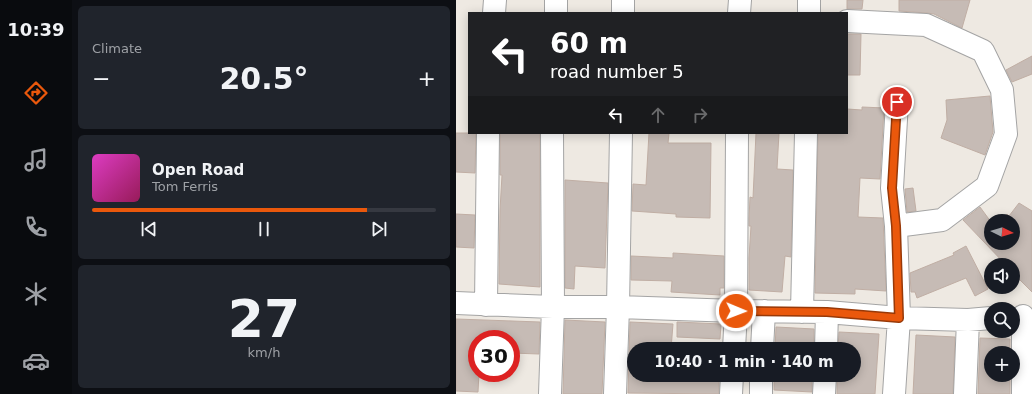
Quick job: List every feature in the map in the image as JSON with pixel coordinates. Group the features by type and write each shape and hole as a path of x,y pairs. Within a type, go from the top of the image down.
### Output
{"street":[{"path":"494,12 495,0"},
{"path":"556,0 556,12"},
{"path":"623,0 623,12"},
{"path":"739,12 740,0"},
{"path":"809,0 809,12"},
{"path":"848,21 926,25 983,51 1002,90 1006,134 987,186 942,220 896,226"},
{"path":"894,394 899,318 896,226 892,188 897,102"},
{"path":"486,305 488,134"},
{"path":"550,394 553,306 552,134"},
{"path":"615,394 621,134"},
{"path":"734,342 736,311 737,134"},
{"path":"802,312 806,134"},
{"path":"456,303 486,305 827,312 899,318 968,320 984,319"},
{"path":"762,342 764,311"},
{"path":"826,342 827,312"},
{"path":"1023,317 1023,394"},
{"path":"965,394 968,320"},
{"path":"731,394 732,382"},
{"path":"761,382 761,394"},
{"path":"824,394 825,382"}],"building":[{"path":"847,0 863,0 862,9 847,9"},
{"path":"899,0 970,0 962,28 934,14 899,11"},
{"path":"848,34 861,34 860,75 848,75"},
{"path":"1032,56 1032,74 1012,82 1006,70"},
{"path":"990,96 993,132 985,155 941,138 947,120 946,100"},
{"path":"862,107 884,108 880,179 860,178 858,217 883,218 886,291 855,289 855,294 815,293 818,134 848,134 848,109 862,110"},
{"path":"456,133 476,134 475,173 456,172"},
{"path":"500,134 540,134 540,287 499,284 502,175 500,175"},
{"path":"649,134 669,134 668,143 711,143 710,218 676,217 676,214 632,211 633,184 646,185"},
{"path":"756,134 779,134 777,169 793,170 791,257 785,256 782,292 749,290 751,226 749,226 750,197 753,198"},
{"path":"565,180 608,183 605,268 575,266 574,289 565,288"},
{"path":"913,188 916,211 907,212 905,189"},
{"path":"1019,203 1032,211 1032,292 1020,280 1020,258 999,258 992,250 1020,250 1020,214 1011,214"},
{"path":"980,207 985,214 984,242 963,220"},
{"path":"456,214 475,215 474,248 456,247"},
{"path":"966,246 984,281 984,291 975,296 966,278 917,298 915,292 911,292 910,273 954,255 953,253"},
{"path":"673,253 724,256 724,288 720,288 720,295 671,292 672,281 631,280 631,256 673,258"},
{"path":"456,319 540,322 539,354 520,353 520,330 468,330 468,382 479,382 478,392 456,391"},
{"path":"565,320 605,322 602,394 563,394"},
{"path":"630,322 673,324 672,342 629,342"},
{"path":"677,322 721,324 720,339 677,337"},
{"path":"776,327 814,329 814,342 775,342"},
{"path":"839,332 879,334 875,394 837,394 837,382 861,382 861,342 838,342"},
{"path":"916,335 955,337 953,394 913,394"},
{"path":"980,338 1010,339 1010,346 984,346 984,382 1010,382 1010,394 978,394"},
{"path":"628,382 719,382 719,394 628,393"},
{"path":"774,382 812,382 812,392 774,390"}],"route":[{"path":"736,311 827,312 899,318 896,226 892,188 897,102"}]}
